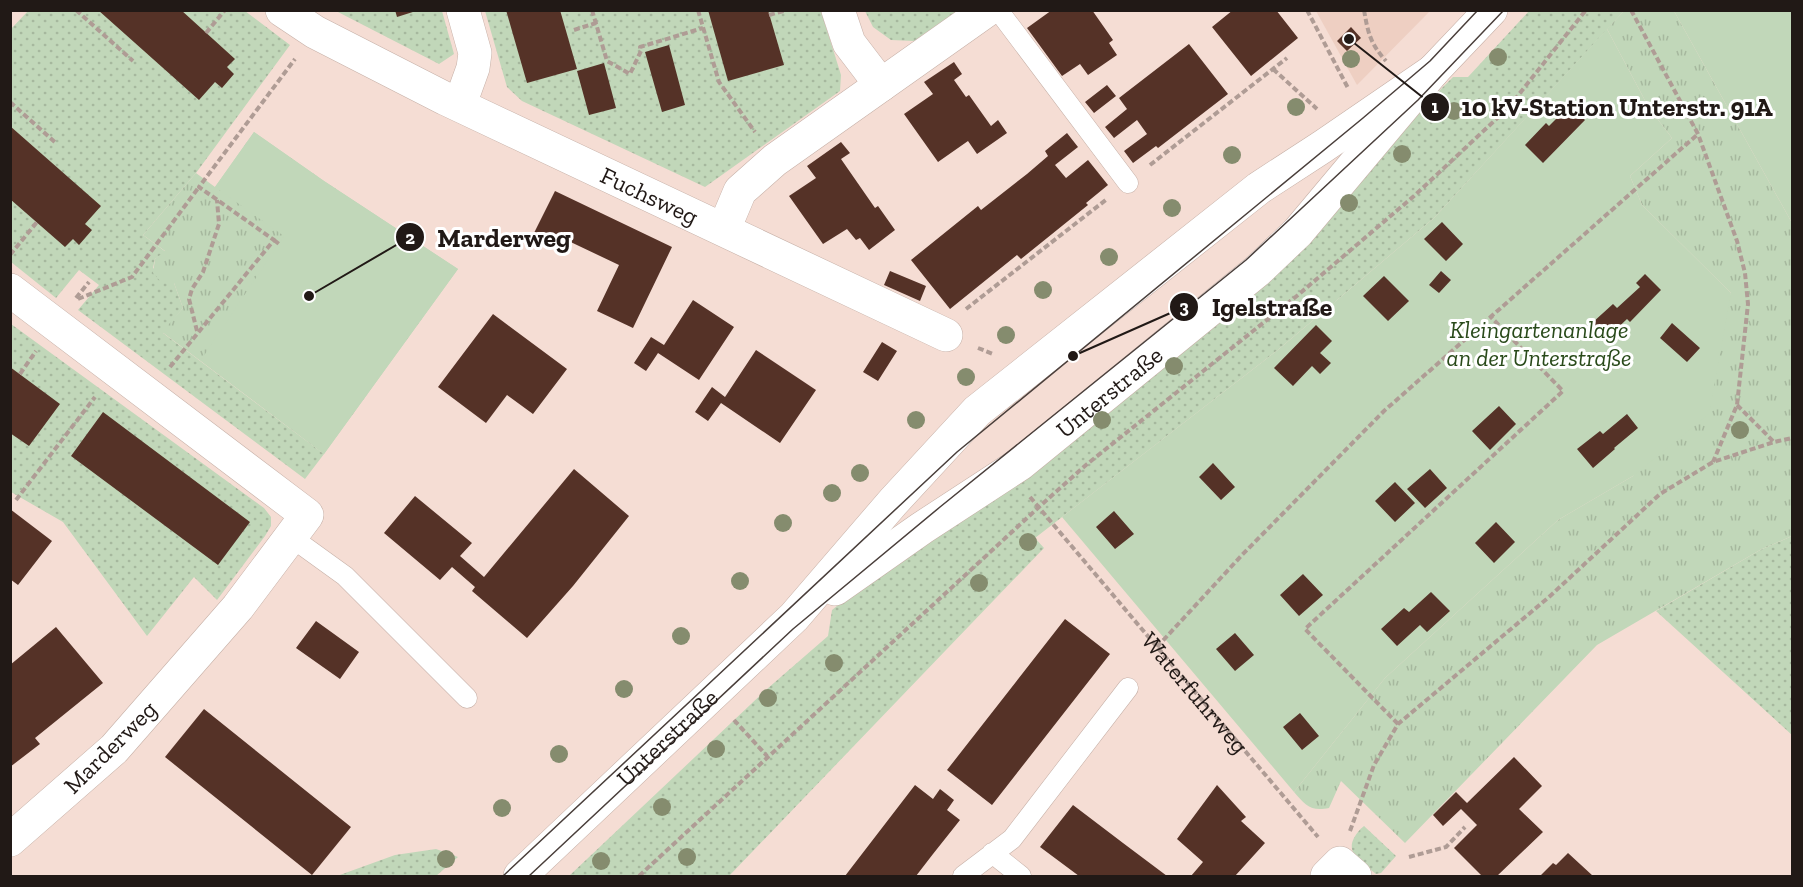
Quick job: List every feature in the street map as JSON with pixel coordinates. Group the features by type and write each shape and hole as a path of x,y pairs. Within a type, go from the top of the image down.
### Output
{"main road":[{"name":"Fuchsweg","path":"282,10 315,32 460,104 946,336"},
{"path":"460,104 473,68 475,53 463,10"},
{"path":"838,10 849,43 881,85"},
{"path":"724,229 740,191 775,160 987,10"},
{"name":"Unterstraße","path":"794,617 922,528 1020,464 1257,271 1298,232 1433,71 1491,10"},
{"name":"Unterstraße","path":"514,876 530,866 794,617 893,502 977,411 1259,188 1433,71"},
{"name":"Marderweg","path":"10,290 307,515 238,607 114,749 10,840"}],"lane":[{"path":"998,10 1128,183"},
{"path":"291,537 345,576 467,698"},
{"path":"963,876 1012,839 1128,688"},
{"path":"992,854 1021,876"}],"path":[{"path":"76,10 133,61"},
{"path":"206,33 225,10"},
{"path":"592,10 607,61 630,74 641,51 640,47 703,28"},
{"path":"698,10 718,82 775,160"},
{"path":"769,15 787,10"},
{"path":"1307,10 1353,125"},
{"path":"1364,10 1369,36 1374,47"},
{"path":"639,876 1086,465 1298,295 1414,196 1508,108 1586,10"},
{"path":"1631,10 1698,134 1737,241 1745,273 1748,304 1737,405 1713,462"},
{"path":"574,30 596,23"},
{"path":"89,282 74,301 132,277 315,32"},
{"path":"1273,69 1353,125"},
{"path":"10,102 57,144"},
{"path":"1157,647 1312,482 1384,411 1698,134"},
{"path":"199,187 279,244"},
{"path":"197,332 189,299 192,288 202,272 219,224 217,200"},
{"path":"11,255 37,222"},
{"path":"149,395 197,332 274,240"},
{"path":"1398,724 1305,629 1563,392 1490,316"},
{"path":"946,336 1006,360 1019,376"},
{"path":"20,374 42,343"},
{"path":"16,500 96,395"},
{"path":"1737,405 1774,442"},
{"path":"1341,872 1374,765 1398,724 1549,597 1660,494 1713,462 1792,438"},
{"name":"Waterfuhrweg","path":"1039,507 1341,872"},
{"path":"710,695 767,756"},
{"path":"1409,857 1446,847 1465,827"}],"shaded area":[{"path":"1316,11 1430,11 1357,85"}],"green space":[{"path":"28,11 245,11 290,45 196,173 143,235 166,252 155,259 153,268 174,283 183,308 163,333 324,454 305,479 78,310 99,285 79,270 56,298 11,262 10,30"},
{"path":"336,11 442,11 454,54 439,64"},
{"path":"485,11 821,11 841,75 840,91 705,187 522,101 507,87"},
{"path":"865,11 957,11 914,41 891,40 873,27"},
{"path":"1529,11 1624,11 1434,218 1279,349 1035,538 1044,548 729,876 569,876 767,689 828,636 832,610 895,559 1421,109 1453,77 1468,77"},
{"path":"1624,11 1674,11 1792,223 1792,536 1760,550 1597,645 1405,843 1341,781 1329,808 1313,808 1294,792 1385,678 1558,520 1633,476 1731,293 1642,205 1630,176 1672,138 1649,108 1607,29"},
{"path":"1674,11 1792,11 1792,223"},
{"name":"Kleingartenanlage an der Unterstraße","path":"1607,29 1649,108 1672,138 1630,176 1642,205 1731,293 1709,414 1633,476 1558,520 1385,678 1294,792 1062,517 1279,349 1434,218"},
{"path":"254,132 458,269 324,454 162,332 183,308 174,283 162,283 153,273 155,259 165,251 143,235 196,173 215,187"},
{"path":"254,132 458,269 324,454 201,360 284,236 215,187"},
{"path":"11,324 264,508 271,517 271,526 265,536 217,600 194,577 147,636 63,522 11,492"},
{"path":"1792,536 1792,735 1656,611 1760,550"},
{"path":"1364,826 1396,856 1381,873 1376,874 1362,863 1352,850 1354,838"},
{"path":"436,849 458,857 436,876 337,876 395,855"}],"building":[{"path":"98,10 181,10 235,59 227,67 234,74 222,88 215,82 199,100"},
{"path":"395,10 416,10 416,11 397,17"},
{"path":"506,10 560,10 577,69 527,83"},
{"path":"708,10 768,10 784,65 728,81"},
{"path":"1052,10 1092,10 1113,40 1109,43 1117,55 1088,75 1080,64 1062,76 1027,28"},
{"path":"1233,10 1276,10 1298,38 1251,76 1212,27"},
{"path":"1351,27 1361,38 1347,51 1337,41"},
{"path":"1189,44 1228,94 1158,148 1156,146 1133,163 1124,151 1147,134 1137,120 1114,138 1105,127 1127,109 1119,98"},
{"path":"669,45 685,105 662,112 645,52"},
{"path":"954,62 962,74 954,80 966,97 969,95 991,126 998,120 1007,133 977,154 968,141 938,162 904,114 933,94 924,82"},
{"path":"604,63 616,108 589,115 577,71"},
{"path":"1107,85 1116,96 1094,113 1085,102"},
{"path":"1570,105 1585,120 1543,163 1525,145 1546,123 1549,126"},
{"path":"10,126 101,206 85,224 92,230 79,245 73,239 65,247 10,199"},
{"path":"1067,133 1078,147 1055,165 1066,178 1088,160 1108,185 1086,203 1088,205 1021,259 1017,255 950,309 911,260 978,206 981,210 1027,174 1048,156 1045,151"},
{"path":"841,142 850,153 841,159 875,208 878,206 895,230 869,250 860,238 856,240 847,229 823,244 789,196 816,178 807,166"},
{"path":"555,191 672,247 633,328 597,311 619,265 558,236 551,249 531,239"},
{"path":"1442,222 1463,244 1446,261 1424,239"},
{"path":"890,271 926,286 920,301 884,285"},
{"path":"1441,271 1451,280 1439,293 1429,285"},
{"path":"1645,274 1661,290 1630,322 1627,319 1606,339 1592,323 1613,304 1617,308 1640,287 1636,283"},
{"path":"1384,276 1409,301 1388,321 1363,296"},
{"path":"693,300 734,327 699,380 658,353 646,371 634,363 651,337 664,345"},
{"path":"493,314 567,369 533,414 507,395 486,423 438,387"},
{"path":"1672,323 1700,348 1687,362 1660,338"},
{"path":"1316,325 1332,341 1320,353 1331,363 1320,374 1312,366 1293,386 1274,368"},
{"path":"882,342 897,351 878,381 863,372"},
{"path":"756,350 816,390 780,443 721,403 708,421 695,412 712,387 725,397"},
{"path":"10,367 60,404 29,446 10,433"},
{"path":"1499,406 1516,424 1490,450 1472,431"},
{"path":"103,412 250,522 218,565 71,456"},
{"path":"1627,414 1638,428 1593,468 1577,449 1600,431 1603,434"},
{"path":"1213,463 1235,487 1221,500 1199,477"},
{"path":"574,469 629,516 573,586 527,638 472,591 475,587 452,567 440,580 384,533 415,496 472,543 460,556 484,577"},
{"path":"1430,469 1447,488 1425,508 1407,489"},
{"path":"1395,482 1415,503 1395,522 1375,501"},
{"path":"10,509 52,541 18,585 10,579"},
{"path":"1114,511 1134,534 1115,549 1096,527"},
{"path":"1496,522 1515,542 1494,563 1475,543"},
{"path":"1303,574 1323,595 1299,616 1280,595"},
{"path":"1431,592 1450,611 1427,632 1420,625 1397,646 1381,629 1404,608 1409,612"},
{"path":"1065,619 1110,654 992,805 947,770"},
{"path":"316,621 359,652 340,679 296,648"},
{"path":"56,627 103,683 35,738 40,744 10,767 10,665"},
{"path":"1235,633 1254,655 1235,671 1216,649"},
{"path":"204,709 351,827 312,875 165,757"},
{"path":"1300,713 1319,736 1302,750 1283,727"},
{"path":"1514,757 1542,786 1519,809 1543,832 1497,876 1482,876 1454,848 1477,825 1461,809 1443,826 1433,815 1456,792 1467,803"},
{"path":"915,785 933,799 940,789 954,800 947,810 960,820 916,876 845,876"},
{"path":"1217,785 1246,817 1241,821 1265,843 1235,876 1191,876 1203,862 1177,839"},
{"path":"1073,805 1167,876 1079,876 1040,847"},
{"path":"1568,853 1593,876 1540,876 1553,863 1556,865"}],"tram line":[{"path":"503,876 957,452 1363,118 1430,61 1478,10"},
{"path":"529,876 793,629 1246,260 1418,100 1504,10"}],"place":[{"name":"10 kV-Station Unterstr. 91A","path":"1349,39"},
{"name":"Marderweg","path":"309,296"},
{"name":"Igelstraße","path":"1073,356"}]}
